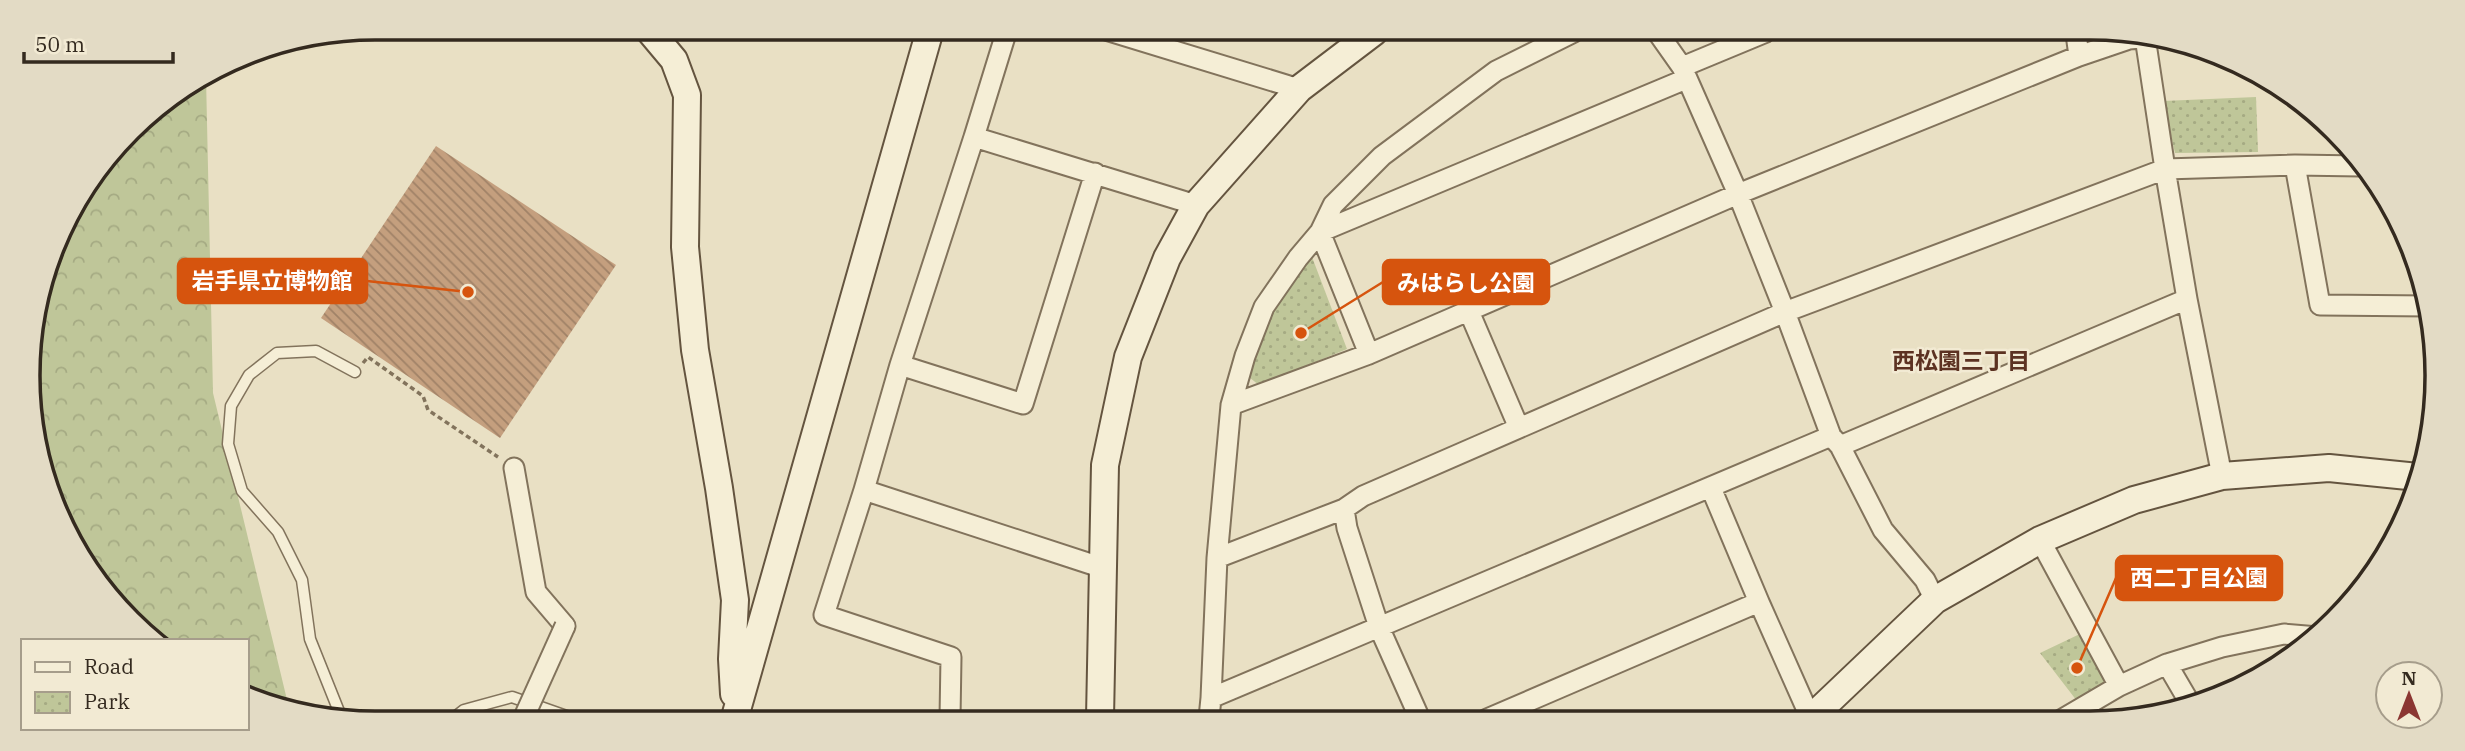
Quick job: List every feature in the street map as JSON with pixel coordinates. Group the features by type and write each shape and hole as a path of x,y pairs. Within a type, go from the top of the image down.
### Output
{"street":[{"path":"657,40 674,60 687,95 685,247 695,350 717,474 735,600 732,659 734,711"},
{"path":"736,711 927,40"},
{"path":"950,711 951,657 824,615 900,365 1004,40"},
{"path":"1138,40 1298,89"},
{"path":"1100,711 1105,465 1128,357 1167,258 1196,205 1298,89 1363,40"},
{"path":"1210,711 1217,558 1231,405 1245,356 1264,307 1320,232 1333,205 1382,156 1496,71 1558,40"},
{"path":"1663,40 1684,73 1738,194 1835,441 1883,530 1925,580 1936,600"},
{"path":"1320,232 1684,73 1750,40"},
{"path":"2077,40 2079,56"},
{"path":"1231,405 1369,354 1738,194 2079,56 2121,42"},
{"path":"2154,47 2165,169 2187,299 2222,476"},
{"path":"974,136 1196,205"},
{"path":"2294,164 2320,304 2417,306"},
{"path":"1217,558 1344,509 1363,496 1786,312 2165,169 2294,164 2351,166"},
{"path":"900,365 1023,404 1095,173"},
{"path":"1320,232 1369,354"},
{"path":"1211,698 1711,488 2187,299"},
{"path":"1468,309 1519,428"},
{"path":"514,468 536,592 565,626 527,711"},
{"path":"1818,711 1936,600 2040,540 2134,500 2222,476 2329,468 2409,476"},
{"path":"1711,488 1807,711"},
{"path":"864,489 1103,568"},
{"path":"1344,509 1347,528 1379,626 1416,711"},
{"path":"2040,540 2119,686"},
{"path":"1506,711 1759,602"},
{"path":"2076,711 2119,686 2167,664 2222,647 2284,634 2301,636"},
{"path":"2167,664 2186,696"}],"lane":[{"path":"338,709 310,639 302,580 278,532 242,491 228,444 231,406 250,375 277,353 316,351 355,372"},
{"path":"463,711 512,697 552,711"}],"path":[{"path":"355,372 368,356 423,396 428,410 514,468"}],"green space":[{"path":"206,86 213,393 287,698 248,685 248,639 168,639 123,597 85,543 66,504 52,462 43,419 40,376 43,332 58,268 75,227 97,189 123,154 154,123"},
{"path":"2256,97 2258,152 2175,153 2163,101"},
{"path":"1312,257 1347,349 1259,385 1245,374 1269,317"},
{"path":"2084,632 2111,682 2077,701 2040,653"}],"building":[{"path":"436,146 616,265 500,438 321,318"}],"place":[{"name":"岩手県立博物館","path":"468,292"},
{"name":"みはらし公園","path":"1301,333"},
{"name":"西二丁目公園","path":"2077,668"}],"district":[{"name":"西松園三丁目","path":"1961,360"}]}
